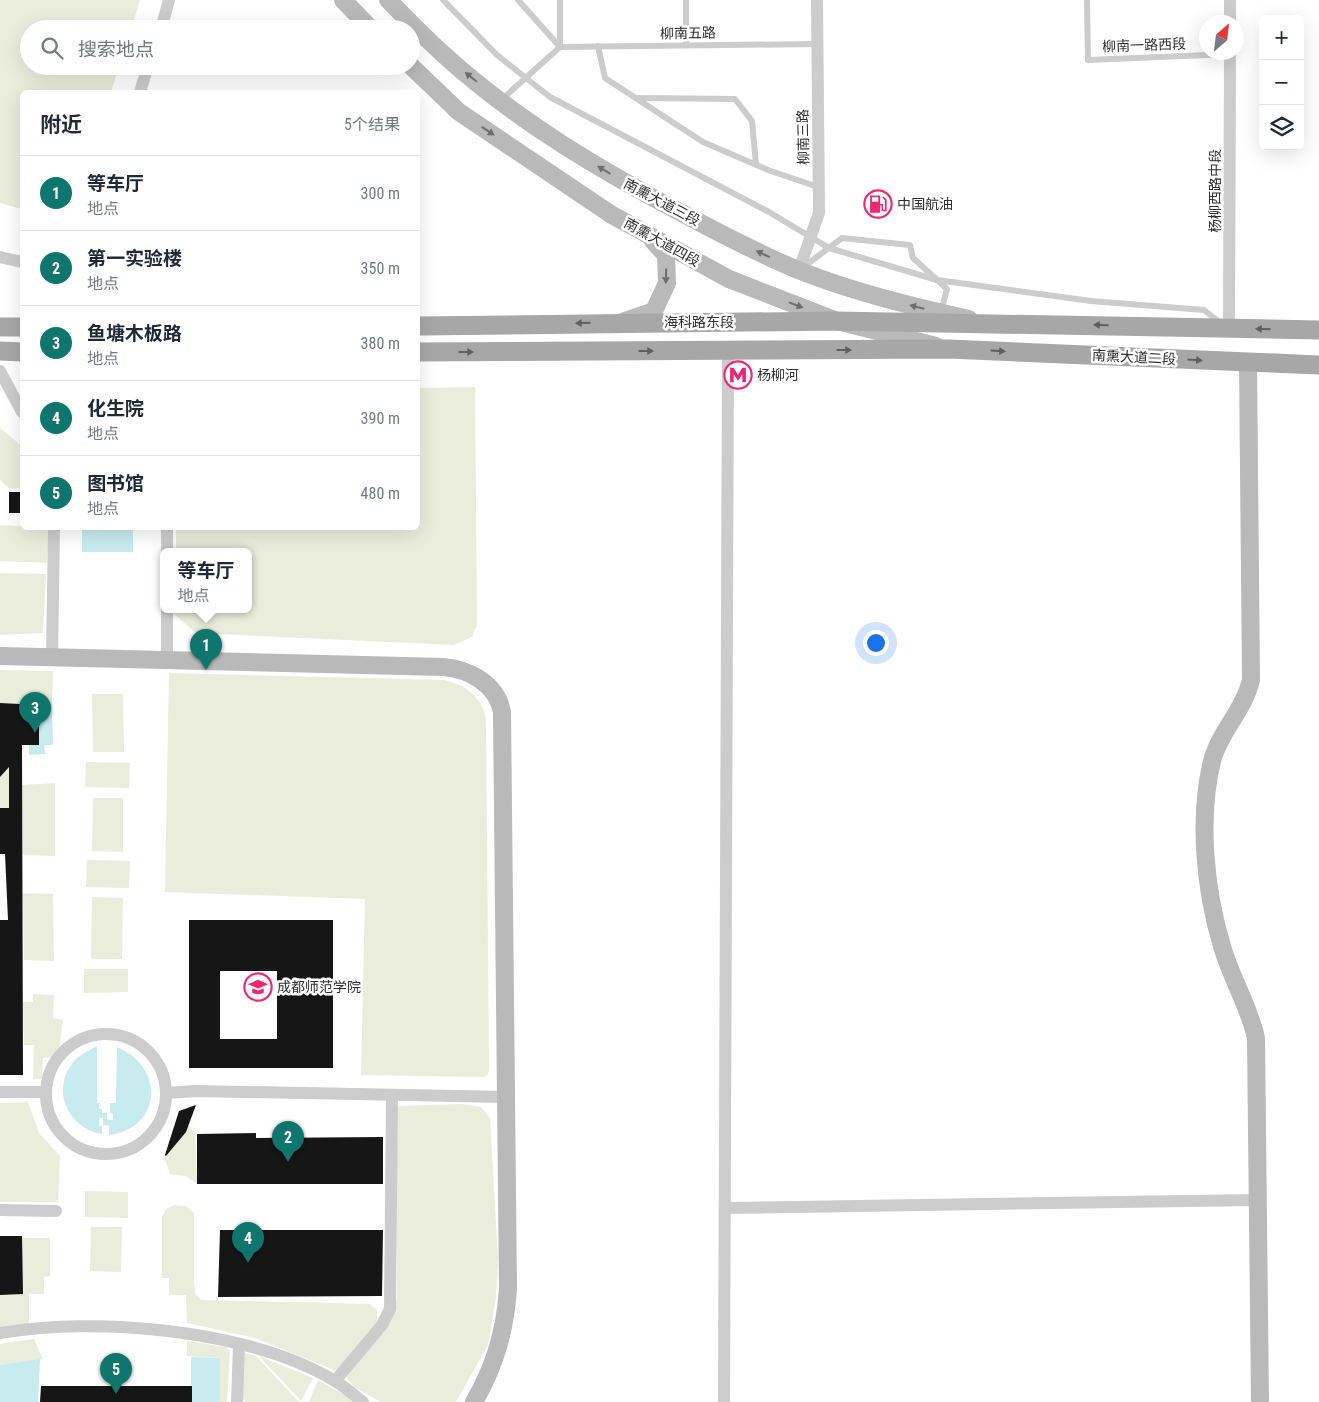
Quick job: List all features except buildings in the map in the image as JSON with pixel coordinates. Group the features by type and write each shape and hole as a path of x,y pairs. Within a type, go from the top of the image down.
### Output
{"main road":[{"name":"海科路东段","path":"420,326 622,322 981,322"},
{"path":"981,322 1315,330"},
{"path":"0,327 20,327"},
{"name":"海科路东段","path":"420,352 949,349"},
{"name":"南熏大道二段","path":"949,349 1314,365"},
{"path":"0,351 20,352"}],"street":[{"path":"163,20 169,0"},
{"path":"343,0 363,20"},
{"name":"南熏大道三段","path":"388,0 408,20"},
{"name":"柳南三路","path":"799,270 819,213 817,0"},
{"path":"1230,0 1230,15"},
{"name":"南熏大道三段","path":"420,32 442,54 500,101 585,158 644,194 731,239 799,270 871,294 981,322"},
{"name":"杨柳西路中段","path":"1229,329 1230,60"},
{"path":"141,90 145,75"},
{"name":"南熏大道四段","path":"420,75 459,112 612,215 729,279 837,321 949,349"},
{"path":"622,322 654,311 667,283 666,255 648,235"},
{"path":"0,256 20,261"},
{"path":"724,1402 728,350"},
{"path":"1248,363 1251,680 1248,696 1223,734 1212,762 1204,844 1210,896 1222,947 1251,1016 1256,1038 1260,1402"},
{"path":"0,371 20,408"},
{"path":"52,658 54,530"},
{"path":"167,530 167,548"},
{"path":"167,613 167,659"},
{"path":"0,656 453,668 470,673 492,691 501,704 508,1277 506,1314 497,1354 486,1381 474,1402"},
{"path":"97,1034 118,1034 137,1042 153,1055 163,1073 167,1093 164,1112 155,1130 141,1143 124,1151 105,1154 86,1150 69,1141 56,1126 48,1109 46,1092 50,1071 61,1053 77,1040 97,1034"},
{"path":"167,1093 196,1091 506,1097"},
{"path":"0,1092 46,1092"},
{"path":"335,1381 382,1325 390,1308 392,1095"},
{"path":"725,1208 1257,1200"},
{"path":"0,1210 56,1210"},
{"path":"0,1333 30,1329 117,1326 187,1333 238,1344 288,1359 335,1381 363,1402"},
{"path":"237,1402 238,1344"}],"lane":[{"path":"443,0 497,55 550,96 811,235 829,248 938,280 1091,301 1204,310 1229,329"},
{"path":"518,0 560,47"},
{"path":"500,101 560,47 560,0"},
{"path":"686,0 686,45"},
{"name":"柳南一路西段","path":"1088,0 1088,60 1199,55"},
{"name":"柳南五路","path":"560,47 817,44"},
{"path":"598,46 605,78 703,142 818,187"},
{"path":"636,98 735,99 752,120 756,164"},
{"path":"799,270 842,238 910,245 912,258 947,288 941,313"}],"green space":[{"path":"0,0 140,0 134,20 20,20 20,75 116,75 112,90 20,90 20,208 0,203"},
{"path":"475,387 477,624 472,637 454,645 196,633 174,614 252,613 252,548 176,548 176,530 420,530 420,388"},
{"path":"0,428 20,444 20,488 10,489 0,480"},
{"path":"0,525 20,526 20,530 49,530 47,563 0,561"},
{"path":"0,573 46,574 43,633 0,635"},
{"path":"0,670 53,671 52,704 0,703"},
{"path":"169,673 444,680 466,688 480,703 486,718 489,1070 487,1076 361,1075 365,899 165,892"},
{"path":"92,694 123,694 124,752 93,752"},
{"path":"9,757 9,808 0,808 0,777"},
{"path":"86,762 130,763 129,788 85,787"},
{"path":"55,783 55,856 23,855 22,785"},
{"path":"93,798 123,798 123,852 92,851"},
{"path":"87,860 130,861 129,888 86,887"},
{"path":"23,893 53,894 54,961 24,960"},
{"path":"92,897 123,898 122,959 91,959"},
{"path":"84,969 128,969 128,992 84,993"},
{"path":"33,994 54,995 53,1018 63,1020 58,1057 43,1058 42,1079 33,1079 34,1045 24,1045 23,1002 33,1002"},
{"path":"28,1102 39,1133 60,1156 58,1202 0,1202 0,1103"},
{"path":"463,1104 481,1107 490,1118 498,1259 496,1297 488,1345 456,1402 381,1402 354,1387 347,1378 348,1374 394,1314 397,1297 397,1106"},
{"path":"188,1125 195,1132 197,1184 186,1176 170,1174 164,1156 179,1140"},
{"path":"85,1191 128,1192 128,1218 85,1217"},
{"path":"174,1205 186,1206 194,1213 194,1284 196,1294 201,1300 370,1304 377,1310 377,1323 338,1370 334,1370 255,1338 187,1323 186,1295 169,1295 169,1278 162,1278 162,1217 166,1209"},
{"path":"91,1227 122,1227 121,1272 90,1271"},
{"path":"22,1238 50,1238 50,1276 44,1277 44,1294 29,1294 29,1328 0,1329 0,1295 22,1294"},
{"path":"34,1339 43,1359 0,1365 0,1344"},
{"path":"187,1341 226,1347 230,1351 227,1402 220,1402 220,1358 187,1356"},
{"path":"244,1353 255,1355 299,1402 245,1402 242,1397"},
{"path":"259,1356 313,1378 301,1401"},
{"path":"318,1380 357,1402 309,1402"}],"water":[{"path":"82,530 133,530 133,552 82,552"},
{"path":"29,704 52,704 53,745 44,745 45,754 29,755"},
{"path":"97,1046 97,1103 99,1103 99,1109 102,1109 102,1113 107,1113 107,1120 113,1120 113,1114 110,1113 110,1103 116,1103 117,1047 133,1056 144,1068 150,1082 151,1096 148,1109 140,1121 127,1130 109,1135 109,1126 103,1125 103,1118 99,1118 102,1134 90,1131 80,1125 72,1117 64,1097 63,1086 72,1064 80,1056"},
{"path":"191,1357 220,1358 220,1402 191,1402"},
{"path":"40,1359 38,1402 0,1402 0,1365"}],"place":[{"name":"中国航油","path":"878,204"},
{"name":"杨柳河","path":"738,375"},
{"name":"等车厅","path":"206,670"},
{"name":"鱼塘木板路","path":"35,733"},
{"name":"成都师范学院","path":"258,987"},
{"name":"第一实验楼","path":"288,1162"},
{"name":"化生院","path":"248,1263"},
{"name":"图书馆","path":"116,1394"}]}
